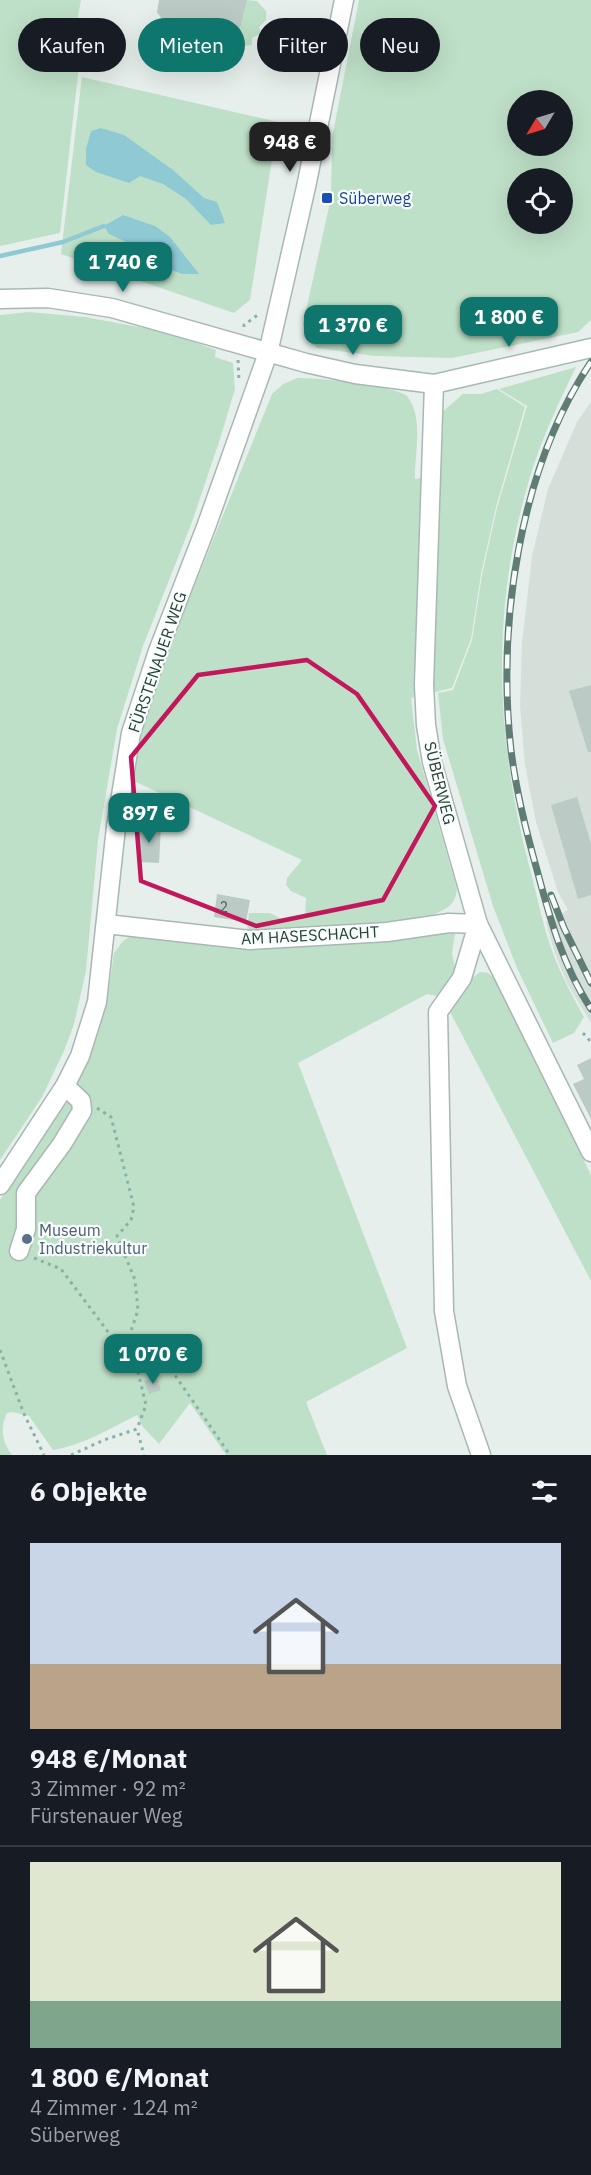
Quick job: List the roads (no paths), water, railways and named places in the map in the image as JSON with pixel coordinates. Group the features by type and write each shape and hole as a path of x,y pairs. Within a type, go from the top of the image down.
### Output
{"street":[{"name":"FÜRSTENAUER WEG","path":"0,1185 65,1086 80,1056 97,1002 116,827 131,733 158,651 206,527 268,353 306,187 344,0"},
{"path":"0,299 48,298 111,308 268,353 355,374 434,384 591,348"},
{"name":"SÜBERWEG","path":"434,384 424,685 426,725 432,762 478,924 591,1152"},
{"name":"AM HASESCHACHT","path":"105,924 250,940 387,932 449,923 478,924"},
{"path":"478,924 462,978 438,1012 444,1311 457,1386 481,1455"},
{"path":"19,1251 26,1229 26,1193 82,1112 81,1101 65,1086"}],"water":[{"path":"101,128 124,135 173,170 204,198 217,202 225,223 211,225 186,199 163,184 140,176 129,183 96,172 86,165 86,149 91,131"},
{"path":"123,215 155,226 170,237 199,274 182,274 169,269 146,251 109,234 104,226"}],"waterway":[{"path":"0,256 63,242 104,226"}],"railway":[{"path":"591,362 566,404 546,450 530,499 511,600 507,651 507,702 511,750 522,811 558,942 581,993 591,1009"},
{"path":"551,895 564,928 591,983"}],"place":[{"name":"Süberweg","path":"327,198"},
{"name":"Museum Industriekultur","path":"27,1239"}]}
